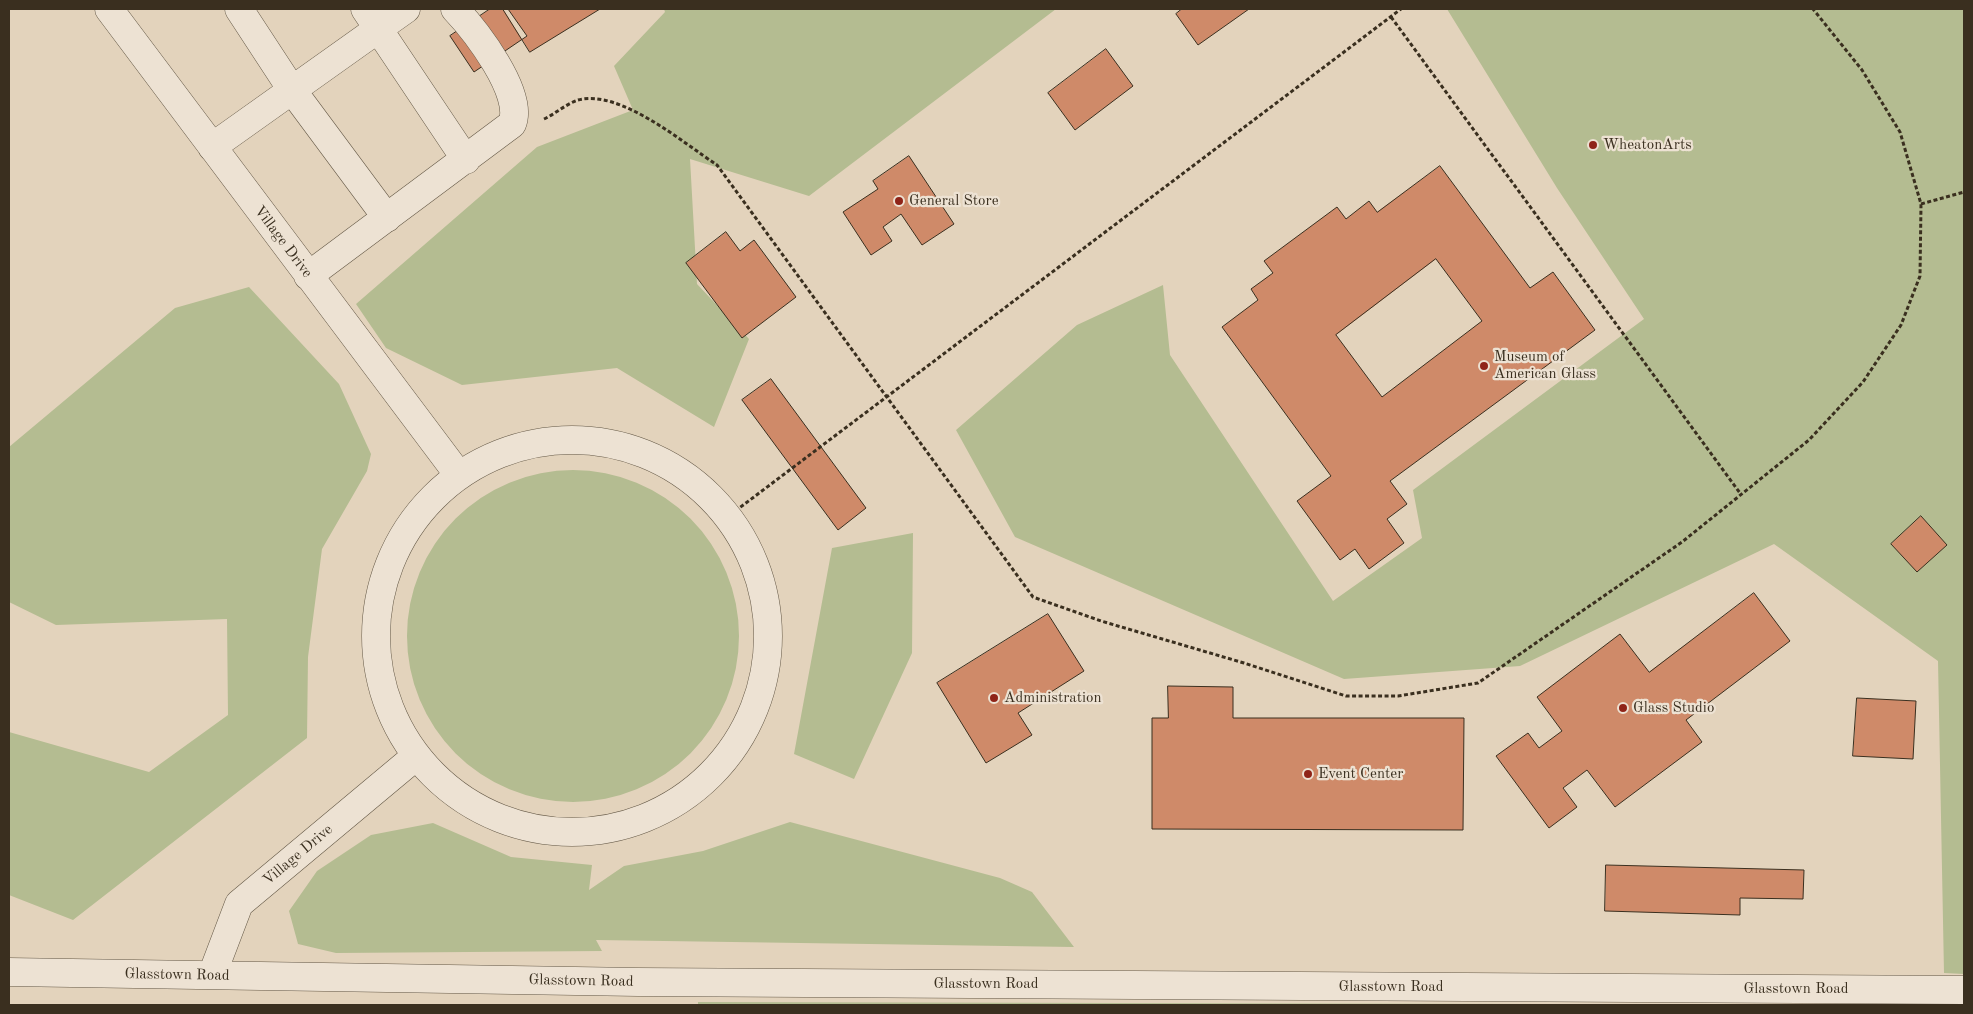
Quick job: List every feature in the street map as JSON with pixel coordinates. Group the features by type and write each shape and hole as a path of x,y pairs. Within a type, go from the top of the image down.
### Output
{"street":[{"name":"Village Drive","path":"109,9 458,474"},
{"path":"238,9 292,90 387,218"},
{"path":"212,147 292,90 371,19 406,9"},
{"path":"308,276 508,129 515,116 512,94 466,21 455,9"},
{"path":"371,19 466,160"},
{"path":"594,439 672,464 730,515 766,593 767,672 739,744 685,800 622,829 536,832 466,804 415,757 381,686 377,605 405,530 458,474 511,447 594,439"},
{"name":"Village Drive","path":"212,975 239,904 415,757"},
{"name":"Glasstown Road","path":"9,972 638,982 1964,990"}],"path":[{"path":"730,515 1401,9"},
{"path":"515,116 536,122 577,101 597,98 616,102 657,125 717,164 1034,597 1101,621 1244,662 1346,696 1398,696 1478,683 1682,542 1740,493 1810,440 1863,382 1901,325 1920,276 1921,204 1900,132 1862,70 1813,9"},
{"path":"1391,17 1740,493"},
{"path":"1921,204 1964,192"}],"green space":[{"path":"664,9 1056,9 809,196 690,159 697,284 749,339 714,427 617,368 462,385 386,348 356,304 537,147 633,110 614,66 665,12"},
{"path":"1447,9 1964,9 1964,974 1944,973 1938,661 1774,544 1520,666 1344,679 1015,537 956,430 1077,325 1163,285 1170,355 1333,601 1422,538 1413,490 1644,319 1557,188"},
{"path":"249,287 339,384 371,454 367,471 322,549 308,657 307,738 73,920 9,895 9,732 149,772 228,715 227,619 56,625 9,602 9,447 175,308"},
{"path":"557,470 589,470 621,477 651,489 679,507 702,530 727,572 739,620 736,668 727,700 702,742 679,765 651,783 621,795 589,802 557,802 525,795 495,783 467,765 444,742 426,714 414,684 407,652 407,620 414,588 426,558 444,530 467,507 495,489 525,477"},
{"path":"913,533 912,653 854,779 794,754 832,548"},
{"path":"790,822 1000,878 1032,892 1074,947 596,940 602,951 336,953 298,944 289,911 317,871 371,835 433,823 511,857 592,865 589,890 624,866 703,851"},
{"path":"698,1002 1951,1005 698,1005"}],"building":[{"path":"490,9 508,9 527,36 474,72 450,36"},
{"path":"503,9 600,9 530,52"},
{"path":"1182,9 1249,9 1198,45 1176,14"},
{"path":"1106,49 1133,86 1075,130 1048,93"},
{"name":"General Store","path":"909,156 954,224 922,245 901,214 883,227 892,241 871,255 843,212 878,189 873,181"},
{"name":"Museum of American Glass","path":"1440,166 1530,288 1553,272 1595,330 1390,481 1407,504 1387,519 1404,543 1369,569 1355,549 1340,560 1297,501 1331,476 1222,327 1258,300 1251,289 1273,273 1264,261 1337,207 1346,219 1369,201 1377,212","holes":["1436,259 1482,321 1382,397 1336,335"]},
{"path":"726,232 740,251 754,240 796,297 742,338 686,263"},
{"path":"771,379 866,508 838,530 742,400"},
{"path":"1921,516 1947,545 1917,572 1891,544"},
{"name":"Glass Studio","path":"1754,593 1790,641 1686,720 1702,742 1615,807 1587,770 1563,788 1577,807 1549,828 1496,756 1528,733 1539,748 1562,731 1537,697 1620,634 1649,672"},
{"name":"Administration","path":"1048,614 1084,671 1018,713 1032,735 986,763 937,683"},
{"name":"Event Center","path":"1168,686 1233,687 1233,718 1464,718 1463,830 1152,829 1152,718 1168,718"},
{"path":"1857,698 1916,701 1913,759 1853,756"},
{"path":"1606,865 1804,870 1803,899 1740,898 1740,915 1605,911"}],"place":[{"name":"WheatonArts","path":"1593,145"},
{"name":"General Store","path":"899,201"},
{"name":"Museum of American Glass","path":"1484,366"},
{"name":"Administration","path":"994,698"},
{"name":"Glass Studio","path":"1623,708"},
{"name":"Event Center","path":"1308,774"}]}
